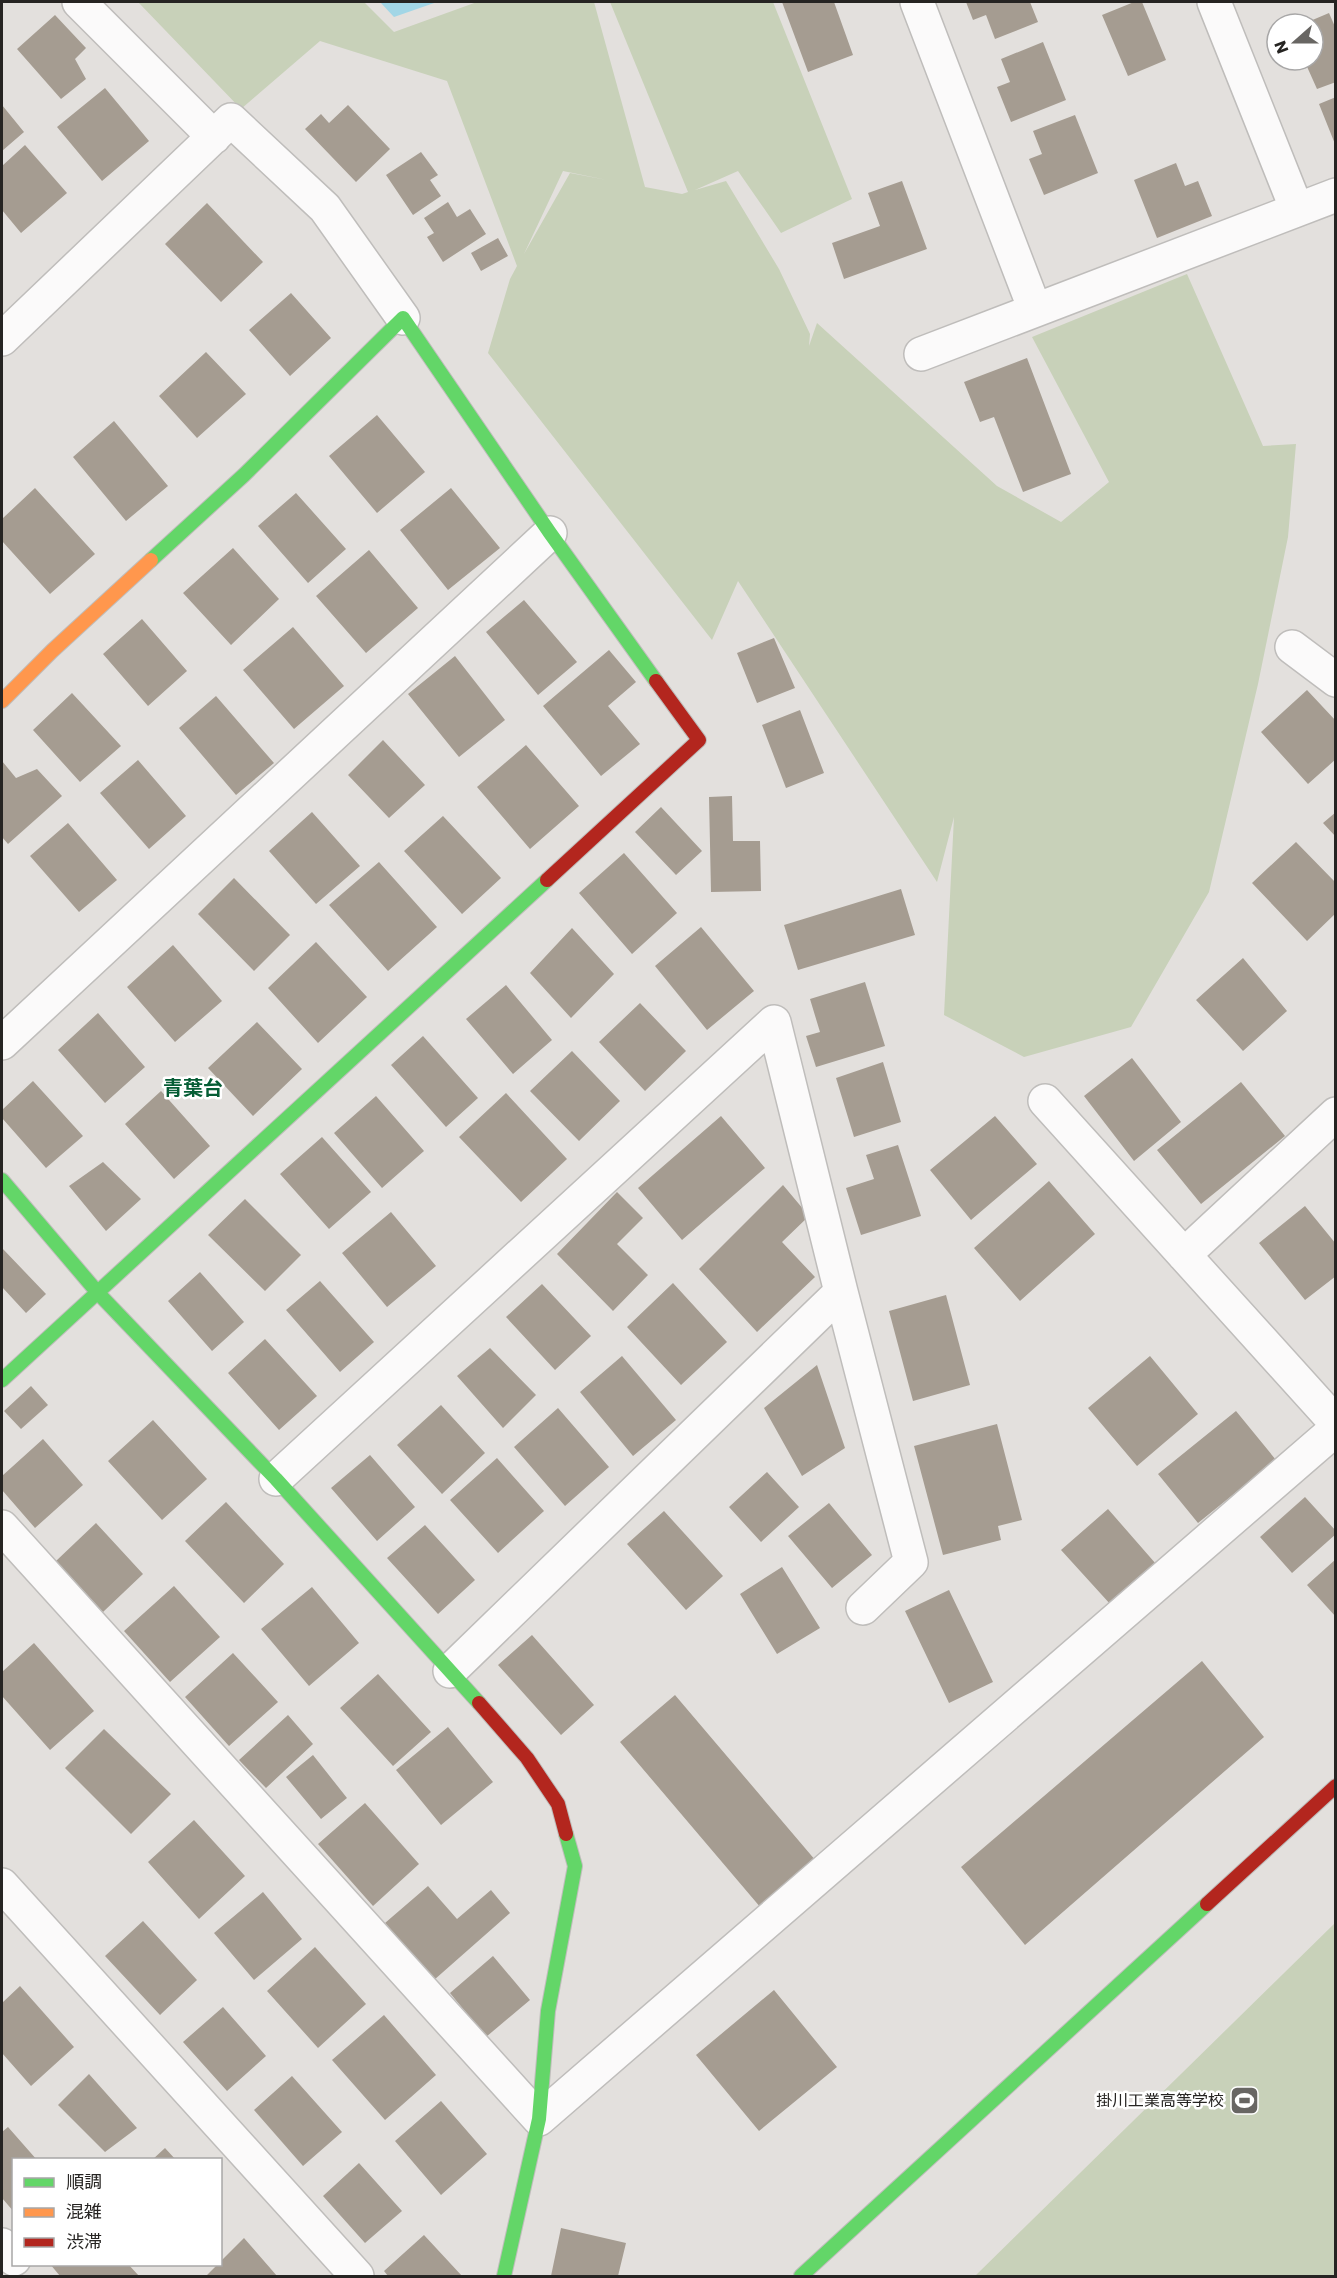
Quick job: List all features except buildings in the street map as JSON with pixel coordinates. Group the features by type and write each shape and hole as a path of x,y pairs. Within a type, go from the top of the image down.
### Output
{"street":[{"path":"79,2 214,136"},
{"path":"917,2 1035,310"},
{"path":"1214,2 1297,210"},
{"path":"2,339 231,120 325,208 550,533 699,740 2,1380"},
{"path":"921,354 1335,195"},
{"path":"2,701 61,643 244,475 403,318"},
{"path":"2,1043 550,533"},
{"path":"1292,647 1335,680"},
{"path":"276,1479 774,1022 910,1562 863,1608"},
{"path":"1045,1101 1335,1423"},
{"path":"1184,1255 1335,1114"},
{"path":"2,1180 98,1293 276,1479 450,1671 527,1758 558,1804 575,1866 548,2011 539,2119 504,2277"},
{"path":"450,1671 841,1292"},
{"path":"539,2119 1335,1430"},
{"path":"2,1527 539,2119"},
{"path":"801,2277 1335,1786"},
{"path":"2,1885 357,2277"}],"green space":[{"path":"138,2 364,2 394,32 477,2 594,2 645,187 682,194 688,192 610,2 773,2 852,199 781,233 738,171 695,190 726,181 779,269 810,334 809,346 817,323 997,486 1061,522 1109,482 1032,337 1187,274 1263,446 1296,444 1288,537 1258,684 1209,892 1131,1027 1024,1057 944,1015 954,817 937,882 738,581 712,640 488,353 510,279 517,266 447,81 320,41 241,109","holes":["563,171 607,180 570,173 524,254"]},
{"name":"掛川工業高等学校","path":"1335,1923 1335,2276 975,2276"}],"water":[{"path":"380,2 437,2 394,17"}],"traffic: fast":[{"path":"151,560 244,475 403,318 550,533 656,681"},
{"path":"2,1380 547,880"},
{"path":"2,1180 98,1293 276,1479 479,1703"},
{"path":"504,2276 539,2119 548,2011 575,1866 566,1834"},
{"path":"801,2276 1207,1904"}],"traffic: slow":[{"path":"2,701 52,651 151,560"}],"traffic: jam":[{"path":"547,880 699,740 656,681"},
{"path":"479,1703 527,1758 558,1804 566,1834"},
{"path":"1207,1904 1336,1786"}],"place":[{"name":"掛川工業高等学校","path":"1245,2100"}],"district":[{"name":"青葉台","path":"193,1088"}]}
